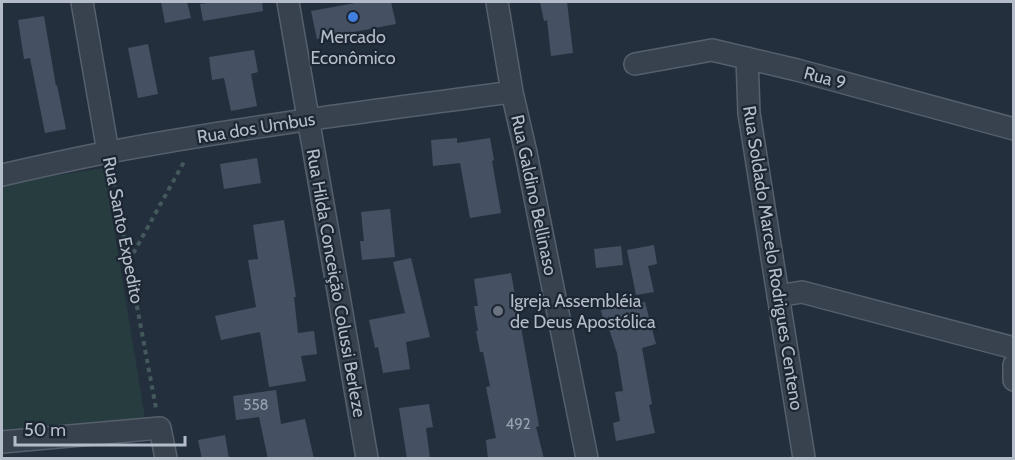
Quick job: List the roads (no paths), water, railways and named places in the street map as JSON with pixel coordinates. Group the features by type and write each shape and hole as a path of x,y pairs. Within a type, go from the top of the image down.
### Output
{"street":[{"name":"Rua Santo Expedito","path":"82,2 108,152"},
{"name":"Rua Hilda Conceição Colussi Berleze","path":"288,2 367,459"},
{"name":"Rua Galdino Bellinaso","path":"497,2 512,93 588,459"},
{"name":"Rua 9","path":"635,64 712,50 1014,129"},
{"name":"Rua Soldado Marcelo Rodrigues Centeno","path":"747,58 748,112 804,459"},
{"name":"Rua dos Umbus","path":"2,175 108,152 197,137 512,93"},
{"path":"778,296 802,292 1014,348"},
{"path":"1014,365 1014,380"},
{"path":"2,442 160,428 166,459"}],"place":[{"name":"Mercado Econômico","path":"353,17"},
{"name":"Igreja Assembléia de Deus Apostólica","path":"498,311"}]}
